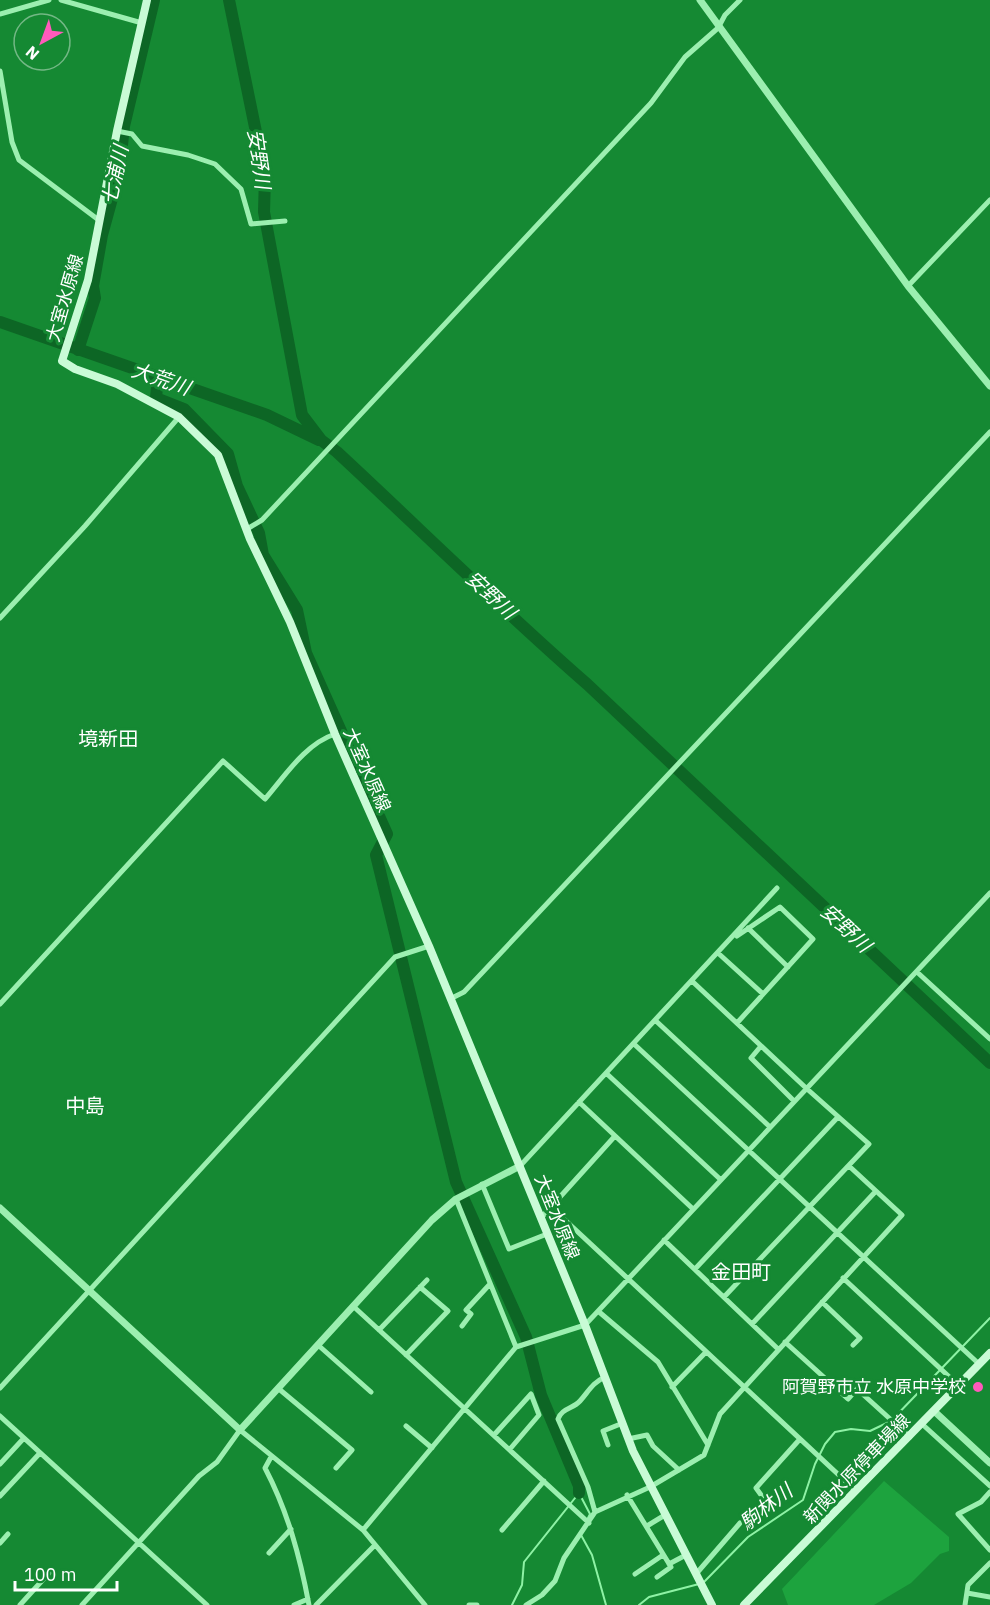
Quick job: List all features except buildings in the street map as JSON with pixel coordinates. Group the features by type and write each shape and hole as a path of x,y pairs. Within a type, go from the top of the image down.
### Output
{"main road":[{"name":"大室水原線","path":"147,0 117,131 88,279 62,361 75,369 117,384 179,417 218,455 290,622 335,734 429,946 585,1325 628,1439 650,1487 712,1605"},
{"name":"新関水原停車場線","path":"744,1605 990,1353"}],"street":[{"path":"0,14 50,0"},
{"path":"61,0 142,23"},
{"path":"700,0 718,28 908,286 990,386"},
{"path":"249,528 258,523 320,458 651,103 685,57 718,28 725,15 740,0"},
{"path":"0,71 12,142 19,160 101,221"},
{"path":"117,131 132,134 142,146 188,155 215,164 241,189 250,224 282,221"},
{"path":"908,286 990,200"},
{"path":"0,618 85,526 179,417"},
{"path":"450,999 464,992 990,432"},
{"path":"0,1004 223,761 265,799 308,749 321,739 335,734"},
{"path":"82,1605 200,1476 217,1462 240,1430 432,1220 456,1199 520,1166 693,982 777,888"},
{"path":"363,1530 516,1347 585,1325 990,893"},
{"path":"730,940 780,907 813,939 736,1023"},
{"path":"748,928 788,967"},
{"path":"0,1388 395,957 429,946"},
{"path":"718,953 763,994"},
{"path":"916,973 990,1040"},
{"path":"693,982 869,1144 724,1297"},
{"path":"656,1021 770,1127"},
{"path":"634,1044 979,1364"},
{"path":"761,1046 751,1058 794,1101"},
{"path":"606,1073 721,1180"},
{"path":"579,1102 693,1209"},
{"path":"695,1269 838,1117"},
{"path":"541,1218 615,1136"},
{"path":"525,1605 542,1595 555,1581 564,1558 595,1512 627,1495 650,1487 704,1455 720,1414 902,1215 849,1166"},
{"path":"482,1185 509,1249 547,1234"},
{"path":"752,1324 876,1191"},
{"path":"456,1199 516,1347"},
{"path":"551,1207 856,1491"},
{"path":"0,1208 91,1291 153,1352 240,1430 363,1530 425,1605"},
{"path":"664,1240 778,1349"},
{"path":"843,1278 958,1385"},
{"path":"379,1330 426,1280"},
{"path":"462,1326 471,1314 466,1310 490,1284"},
{"path":"406,1355 448,1311 420,1287"},
{"path":"822,1302 860,1338 853,1345"},
{"path":"352,1306 589,1523"},
{"path":"598,1311 658,1362 708,1445"},
{"path":"785,1342 848,1399 857,1389 910,1437"},
{"path":"318,1345 371,1392"},
{"path":"672,1388 706,1352"},
{"path":"595,1512 588,1487 558,1419 562,1411 579,1403 591,1386 605,1377"},
{"path":"279,1389 352,1450 336,1468"},
{"path":"494,1435 531,1394 539,1415 510,1449"},
{"path":"934,1411 990,1463"},
{"path":"0,1416 207,1605"},
{"path":"608,1445 603,1431 622,1423"},
{"path":"922,1424 990,1486"},
{"path":"406,1426 432,1448"},
{"path":"628,1439 647,1435 653,1446 679,1470"},
{"path":"0,1464 24,1438"},
{"path":"767,1503 756,1488 801,1439"},
{"path":"0,1497 40,1453"},
{"path":"271,1457 265,1468 282,1501 291,1529 308,1602 294,1605"},
{"path":"502,1530 544,1481"},
{"path":"990,1492 981,1502 958,1514 990,1550"},
{"path":"627,1495 671,1567 657,1577"},
{"path":"647,1526 665,1515"},
{"path":"696,1574 740,1523"},
{"path":"269,1553 291,1529"},
{"path":"0,1543 8,1534"},
{"path":"316,1605 375,1545"},
{"path":"635,1574 663,1555"},
{"path":"669,1564 686,1555"},
{"path":"966,1605 968,1585 990,1563"},
{"path":"20,1605 50,1573"},
{"path":"967,1593 990,1597"},
{"path":"470,1605 477,1605"}],"green space":[{"path":"884,1481 949,1537 949,1551 940,1554 911,1583 874,1605 788,1605 782,1589"}],"waterway":[{"name":"七浦川","path":"78,350 95,298 93,286 102,235 119,173 124,126 154,0"},
{"name":"安野川","path":"229,0 265,176 264,212 302,415 321,440 337,452 587,684 990,1063"},
{"name":"大荒川","path":"0,322 267,415 319,440"},
{"path":"158,376 156,398 184,409 228,454 237,486 259,533 263,555 297,610 306,653 387,834 376,855 456,1182 526,1337 541,1395 579,1486 579,1493"},
{"name":"駒林川","path":"704,1582 748,1537 803,1500 815,1464 825,1444 835,1432 851,1429 870,1431 891,1421 990,1318"},
{"path":"512,1605 522,1585 524,1562 579,1493 590,1514 587,1520"},
{"path":"581,1535 592,1555 606,1605"},
{"name":"駒林川","path":"639,1605 649,1597 699,1584"}],"place":[{"name":"阿賀野市立 水原中学校","path":"978,1387"}],"district":[{"name":"境新田","path":"108,739"},
{"name":"中島","path":"85,1106"},
{"name":"金田町","path":"741,1272"}]}
